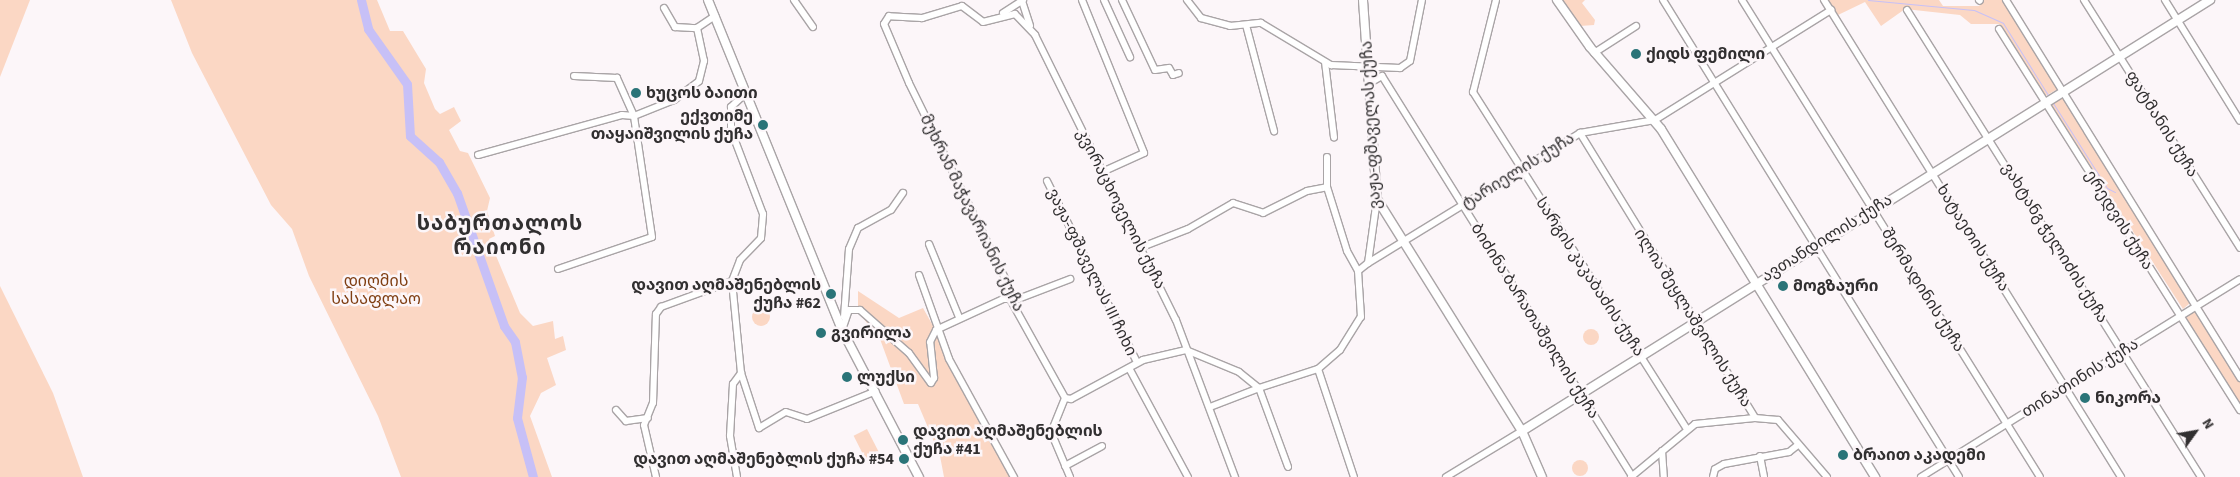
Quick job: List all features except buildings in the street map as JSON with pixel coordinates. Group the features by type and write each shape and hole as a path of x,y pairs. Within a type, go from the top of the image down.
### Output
{"street":[{"path":"708,0 842,330 876,391 919,477"},
{"path":"794,0 813,27"},
{"path":"963,3 976,20 1001,14 1023,0 1030,28"},
{"path":"1082,0 1144,153 1102,172"},
{"path":"1104,0 1130,57"},
{"path":"1122,0 1155,70 1169,68 1173,75 1179,74"},
{"path":"1187,0 1201,18 1246,25 1261,23 1325,62 1369,63 1405,67 1410,61 1422,0"},
{"name":"ვაჟა-ფშაველას ქუჩა","path":"1363,0 1369,63 1377,199 1368,263"},
{"name":"სარგის კაკაბაძის ქუჩა","path":"1496,0 1473,92 1636,356 1686,429"},
{"path":"1557,0 1594,53 1655,120 1754,283 1876,477"},
{"path":"1663,0 1813,247 1959,477"},
{"name":"შერმადინის ქუჩა","path":"1742,0 2040,477"},
{"name":"ხატაეთის ქუჩა","path":"1824,0 2122,477"},
{"name":"ერედვის ქუჩა","path":"2006,0 2240,378"},
{"name":"ფატმანის ქუჩა","path":"2084,0 2240,248"},
{"path":"2165,0 2240,121"},
{"name":"ავთანდილის ქუჩა","path":"1446,477 1582,394 1636,356 1694,319 2210,0"},
{"name":"მუხრან მაჭავარიანის ქუჩა","path":"963,3 922,18 890,16 884,24 909,83 1009,286 1010,299 1065,398"},
{"path":"664,8 675,27 697,28 715,16"},
{"name":"ტარიელის ქუჩა","path":"1368,263 1580,133 1655,120 1831,10"},
{"name":"ვახტანგ ჭელიძის ქუჩა","path":"1907,10 1989,137 2202,477"},
{"name":"კვირაცხოველის ქუჩა","path":"1001,14 1014,14 1030,28 1142,247 1189,351 1235,477"},
{"path":"1246,25 1274,132"},
{"path":"1594,53 1636,26"},
{"path":"478,155 622,115 634,116 674,100 699,81 704,61 697,28"},
{"name":"ერედვის ქუჩა","path":"1999,29 2240,410"},
{"path":"1325,62 1334,137"},
{"path":"1370,83 1382,76 1383,65"},
{"path":"558,270 652,237 634,116 617,78 574,76"},
{"name":"ბიძინა ბარათაშვილის ქუჩა","path":"1382,76 1582,394 1631,477"},
{"path":"745,94 731,107 732,130 763,214 762,230 761,238 740,260 732,281 742,373 759,428 786,412 807,419 876,391"},
{"name":"ილია შეყლაშვილის ქუჩა","path":"1580,133 1755,418 1778,420 1827,477"},
{"path":"1210,407 1259,388 1318,369 1340,350 1361,317 1358,271 1347,252 1327,187 1327,156"},
{"name":"ვაჟა-ფშაველას III ჩიხი","path":"1047,181 1137,362"},
{"path":"1142,247 1188,229 1233,203 1263,213 1307,191 1327,187"},
{"path":"842,330 849,249 858,228 891,210 903,193"},
{"path":"1377,199 1522,431 1542,477"},
{"path":"929,244 959,317"},
{"path":"1358,271 1368,263"},
{"path":"920,275 949,359 1014,477"},
{"path":"842,330 849,310 860,310 900,343 931,383 934,378 930,342 939,328 959,317 1070,279"},
{"name":"თინათინის ქუჩა","path":"1921,477 2240,279"},
{"path":"656,477 645,436 650,418 657,310 732,281"},
{"path":"1070,477 1051,432 1065,398 1129,368 1137,362 1189,351 1239,372 1259,388 1288,467"},
{"path":"1129,368 1188,477"},
{"path":"1318,369 1354,477"},
{"path":"737,477 730,436 733,384 742,373"},
{"path":"616,410 626,421 650,418"},
{"path":"1631,477 1686,429 1695,424 1755,418"},
{"path":"1713,477 1715,469 1724,464 1789,452 1798,445"},
{"path":"1065,466 1102,446"},
{"path":"1662,451 1664,477"},
{"path":"1760,456 1764,477"}],"green space":[{"path":"0,0 30,0 0,77"},
{"name":"დიღმის სასაფლაო","path":"171,0 377,0 390,31 403,31 426,69 424,83 435,109 440,114 454,107 461,121 449,130 460,151 468,153 490,198 487,211 495,236 489,239 520,313 533,326 553,321 555,339 563,336 566,350 547,358 556,385 541,393 530,416 552,477 401,477 378,416 309,276 292,229 271,205 192,53"},
{"path":"1562,0 1585,0 1582,3 1595,20 1594,25 1580,26"},
{"path":"1828,0 1939,0 1943,6 1979,6 1983,0 2003,0 2058,89 2045,96 1999,24 1971,24 1960,15 1905,9 1881,26 1865,2 1838,15"},
{"path":"2063,97 2190,303 2183,309 2050,103"},
{"path":"0,286 53,393 83,477 0,477"},
{"path":"858,291 899,318 923,308 999,443 1013,477 944,477 940,456 918,404 904,404 880,339 858,312"},
{"path":"761,308 767,311 770,317 767,323 761,326 755,323 752,317 755,311"},
{"path":"2195,310 2240,382 2240,404 2184,318"},
{"path":"1591,329 1599,337 1591,345 1583,337"},
{"path":"867,429 881,457 868,463 854,436"},
{"path":"1580,460 1586,462 1588,468 1586,474 1580,476 1574,474 1572,468 1574,462"}],"waterway":[{"path":"361,0 368,29 407,84 410,136 439,162 457,193 504,326 515,342 522,377 517,418 533,477"},
{"path":"1868,0 1974,10 2003,23 2048,95"},
{"path":"2053,103 2107,188 2115,192"}],"place":[{"name":"ქიდს ფემილი","path":"1636,54"},
{"name":"ხუცოს ბაითი","path":"636,93"},
{"name":"ექვთიმე თაყაიშვილის ქუჩა","path":"763,125"},
{"name":"მოგზაური","path":"1783,286"},
{"name":"დავით აღმაშენებლის ქუჩა #62","path":"831,294"},
{"name":"გვირილა","path":"821,333"},
{"name":"ლუქსი","path":"847,377"},
{"name":"ნიკორა","path":"2085,398"},
{"name":"დავით აღმაშენებლის ქუჩა #41","path":"903,440"},
{"name":"ბრაით აკადემი","path":"1843,455"},
{"name":"დავით აღმაშენებლის ქუჩა #54","path":"904,459"}],"district":[{"name":"საბურთალოს რაიონი","path":"500,235"}]}
